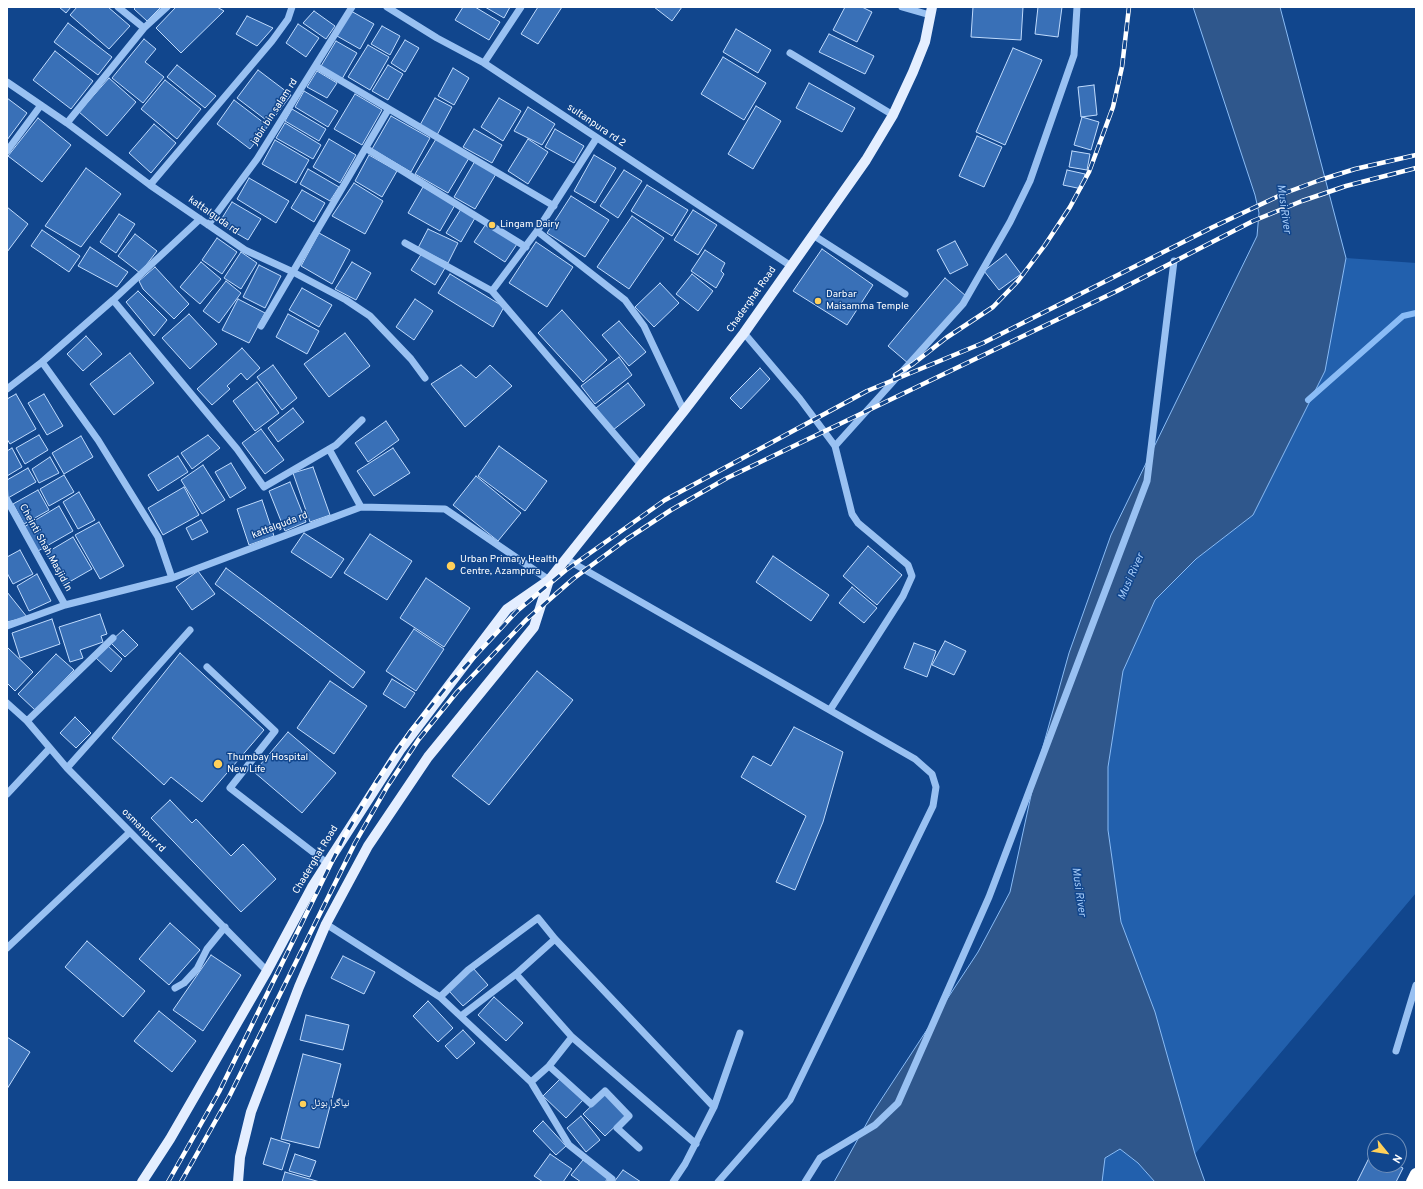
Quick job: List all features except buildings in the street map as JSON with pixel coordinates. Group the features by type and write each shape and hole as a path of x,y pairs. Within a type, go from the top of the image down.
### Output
{"highway":[{"path":"1412,1182 1416,1174"}],"main road":[{"name":"Chaderghat Road","path":"142,1182 170,1139 327,862 400,750 507,609 548,580 684,411 744,333 866,160 893,115 913,72 925,42 931,11"},
{"name":"Chaderghat Road","path":"238,1182 240,1157 250,1112 299,987 326,924 368,846 428,757 534,627 548,580"}],"street":[{"path":"118,7 144,28"},
{"path":"66,123 144,28 167,7"},
{"path":"150,185 272,41 288,19 292,7"},
{"name":"jabir bin salam rd","path":"208,225 257,159 352,7"},
{"name":"sultanpura rd 2","path":"387,7 437,38 484,63 596,139 791,266"},
{"path":"484,63 520,7"},
{"path":"902,7 931,11"},
{"path":"835,446 963,304 1010,222 1030,181 1074,55 1077,7"},
{"path":"790,53 893,115"},
{"path":"316,66 388,110 554,206"},
{"name":"kattalguda rd","path":"7,82 66,123 150,185 245,250 293,272 346,300 370,316 411,359 425,378"},
{"path":"7,151 41,105"},
{"path":"261,326 367,149 388,110"},
{"path":"492,291 554,206 596,139"},
{"path":"367,149 526,246"},
{"path":"7,389 42,362 113,300 200,219"},
{"path":"537,230 625,300 644,326 684,411"},
{"path":"813,235 905,294"},
{"path":"405,243 492,291 641,465"},
{"path":"805,1182 820,1158 875,1125 898,1103 989,896 1146,481 1174,261"},
{"path":"113,300 236,449 264,487 336,445 362,420"},
{"path":"744,333 800,399 835,446 852,514 858,523 908,565 912,576 903,596 830,710"},
{"path":"42,362 98,440 158,537 172,578"},
{"path":"329,449 360,507"},
{"name":"Cheinti Shah Masjid ln","path":"7,500 65,605"},
{"name":"kattalguda rd","path":"7,626 65,605 172,578 360,507 445,509 548,580"},
{"path":"566,559 915,759 932,774 936,787 933,806 790,1100 718,1182"},
{"path":"67,768 190,630"},
{"path":"27,721 113,638"},
{"path":"207,668 275,730 230,788 327,862"},
{"name":"osmanpur rd","path":"7,703 27,721 67,768 267,970"},
{"path":"7,794 50,748"},
{"path":"7,948 130,832"},
{"path":"440,997 468,970 538,918 714,1107"},
{"path":"326,924 440,997 461,1016 531,1082 569,1145 612,1179 610,1182"},
{"path":"175,988 184,983 197,969 207,949 225,927"},
{"path":"461,1016 516,974 555,938"},
{"path":"516,974 572,1037 696,1144"},
{"path":"1396,1051 1416,986"},
{"path":"673,1182 696,1144 714,1107 740,1033"},
{"path":"531,1082 549,1066 572,1037"},
{"path":"549,1066 591,1104 605,1091 629,1116 617,1128 639,1148"}],"shaded area":[{"path":"1346,258 1416,263 1416,893 1195,1154 1155,1012 1121,922 1108,830 1108,767 1123,671 1155,600 1196,559 1253,515 1325,371"},
{"path":"1120,1149 1138,1163 1155,1182 1102,1182 1105,1158"}],"water":[{"name":"Musi River","path":"1193,7 1280,7 1346,258 1325,371 1253,515 1196,559 1155,600 1123,671 1108,767 1108,830 1121,922 1155,1012 1195,1154 1205,1182 1155,1182 1138,1163 1120,1149 1105,1158 1102,1182 834,1182 873,1112 978,952 1010,892 1037,768 1069,653 1111,535 1257,236 1259,213 1255,195"}],"waterway":[{"path":"1308,400 1403,316 1416,313"}],"railway":[{"path":"895,375 913,364 946,338 993,307 1018,281 1045,245 1070,207 1089,172 1113,107 1122,67 1129,7"},
{"path":"168,1182 219,1092 344,837 377,781 410,732 448,685 517,611 566,570 665,500 867,391 983,343 1213,227 1285,193 1355,169 1416,155"},
{"path":"181,1182 229,1097 355,843 387,787 419,739 457,692 526,620 573,579 627,539 671,510 727,478 1117,291 1253,221 1302,201 1346,186 1416,168"}],"place":[{"name":"Lingam Dairy","path":"492,225"},
{"name":"Darbar Maisamma Temple","path":"818,301"},
{"name":"Urban Primary Health Centre, Azampura","path":"451,566"},
{"name":"Thumbay Hospital New Life","path":"218,764"},
{"name":"نیاگرا ہوٹل","path":"303,1104"}]}
